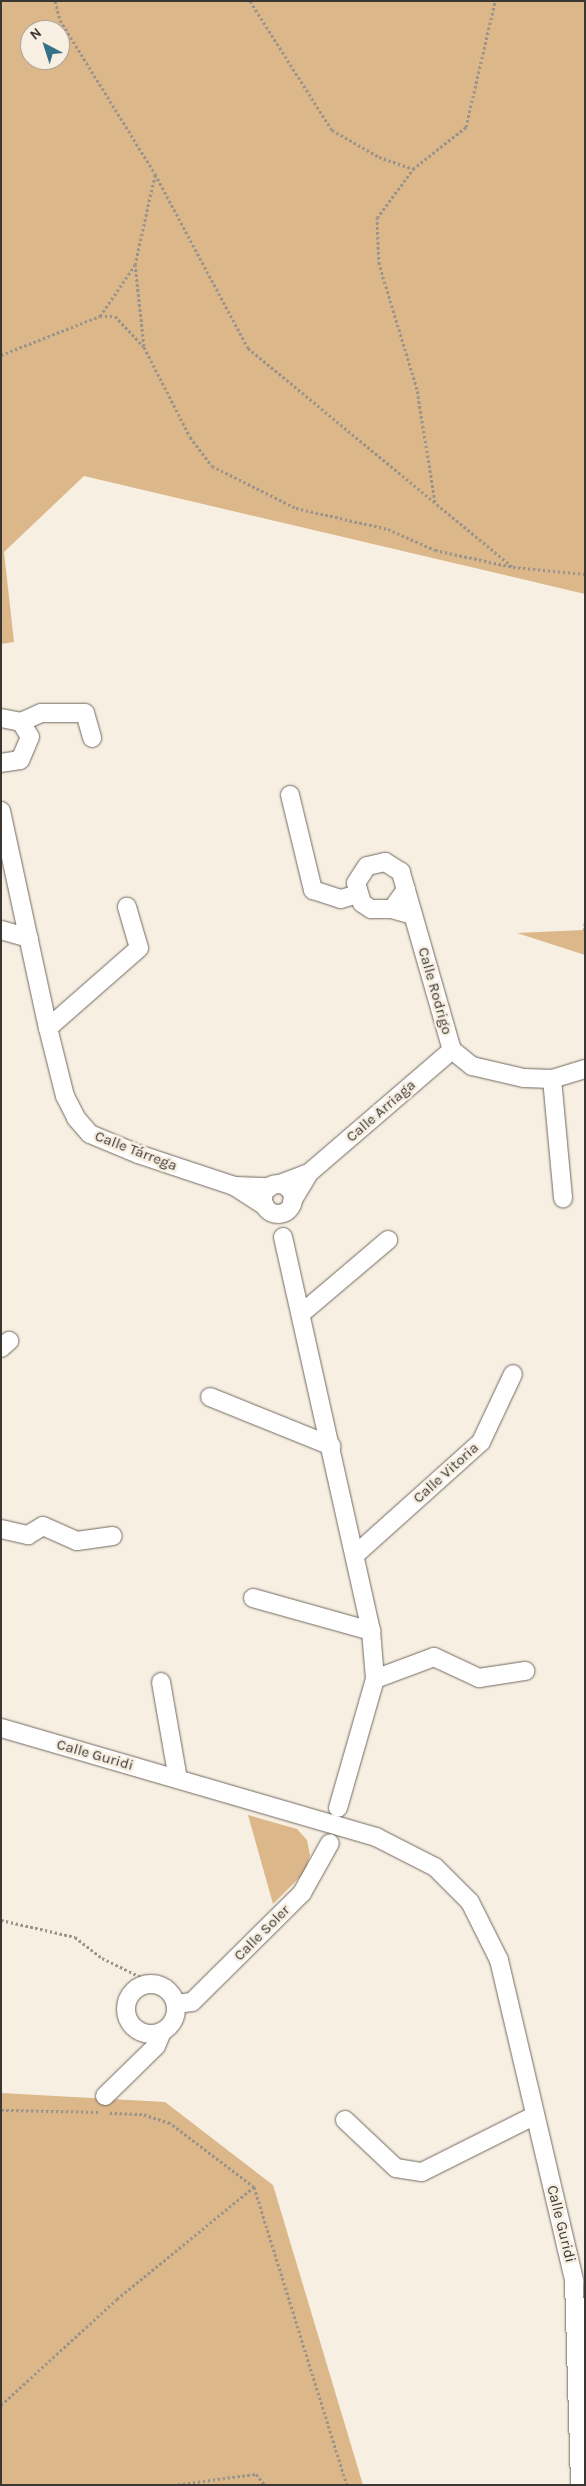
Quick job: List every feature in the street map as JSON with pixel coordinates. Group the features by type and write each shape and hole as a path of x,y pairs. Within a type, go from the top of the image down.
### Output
{"street":[{"path":"1,718 21,722 41,713 85,713 92,738"},
{"path":"1,763 12,764 26,754 30,737 21,722"},
{"path":"290,795 313,890 340,899 357,894 371,909 392,909 412,916"},
{"name":"Calle Tárrega","path":"1,811 48,1028 65,1096 90,1134 234,1186 267,1209"},
{"name":"Calle Rodrigo","path":"357,894 360,873 375,862 394,865 405,880 412,916 452,1050 472,1066 552,1079 585,1069"},
{"path":"392,909 406,890"},
{"path":"48,1028 139,948 127,908"},
{"path":"1,930 29,938"},
{"name":"Calle Arriaga","path":"291,1204 310,1173 452,1050"},
{"path":"552,1079 563,1198"},
{"name":"Calle Arriaga","path":"275,1186 310,1173"},
{"name":"Calle Tárrega","path":"234,1186 275,1186"},
{"path":"283,1237 291,1204 289,1190 275,1186 263,1195 267,1209 283,1237 302,1313 371,1632 375,1679 338,1808"},
{"path":"267,1209 280,1214 291,1204"},
{"path":"302,1313 388,1240"},
{"name":"Calle Vitoria","path":"354,1555 481,1442 513,1374"},
{"path":"210,1397 331,1446"},
{"path":"1,1529 28,1535 43,1526 77,1541 113,1536"},
{"path":"253,1598 371,1632"},
{"path":"375,1679 434,1656 479,1678 525,1671"},
{"path":"161,1682 178,1779"},
{"name":"Calle Guridi","path":"4,1726 405,1849 435,1867 470,1902 499,1960 574,2281 580,2485"},
{"path":"338,1808 347,1815 350,1831 345,1838 330,1842 318,1835 316,1821 324,1810 338,1808"},
{"name":"Calle Soler","path":"176,2004 192,2002 302,1893 330,1842"},
{"path":"105,2096 156,2046 162,2032 173,2023 176,2004 173,1995 157,1984 139,1987 127,2002 126,2012 129,2021 143,2033 162,2032"},
{"path":"345,2120 396,2168 422,2172 534,2116"}],"path":[{"path":"56,1 60,20 155,174 248,348 513,567"},
{"path":"250,1 332,130 379,157 413,169"},
{"path":"435,502 417,390 379,264 377,218 413,169 466,128 495,1"},
{"path":"144,347 135,265 155,174"},
{"path":"100,316 135,265"},
{"path":"1,355 100,316 115,316 144,347 190,437 212,466 296,508 330,519 342,516 435,550 513,567 585,574"},
{"path":"585,923 585,932"},
{"path":"1,1920 75,1936 102,1958 157,1984"},
{"path":"1,2110 142,2114 170,2123 254,2187 347,2485"},
{"path":"1,2405 117,2299 254,2187"},
{"path":"173,2485 256,2474 265,2485"}],"shaded area":[{"path":"1,1 585,1 585,594 84,476 4,552 14,642 1,644"},
{"path":"585,923 585,955 517,933 583,930"},
{"path":"248,1815 297,1829 307,1840 310,1855 305,1872 273,1904"},
{"path":"1,2093 165,2102 273,2185 363,2485 1,2485"}]}
